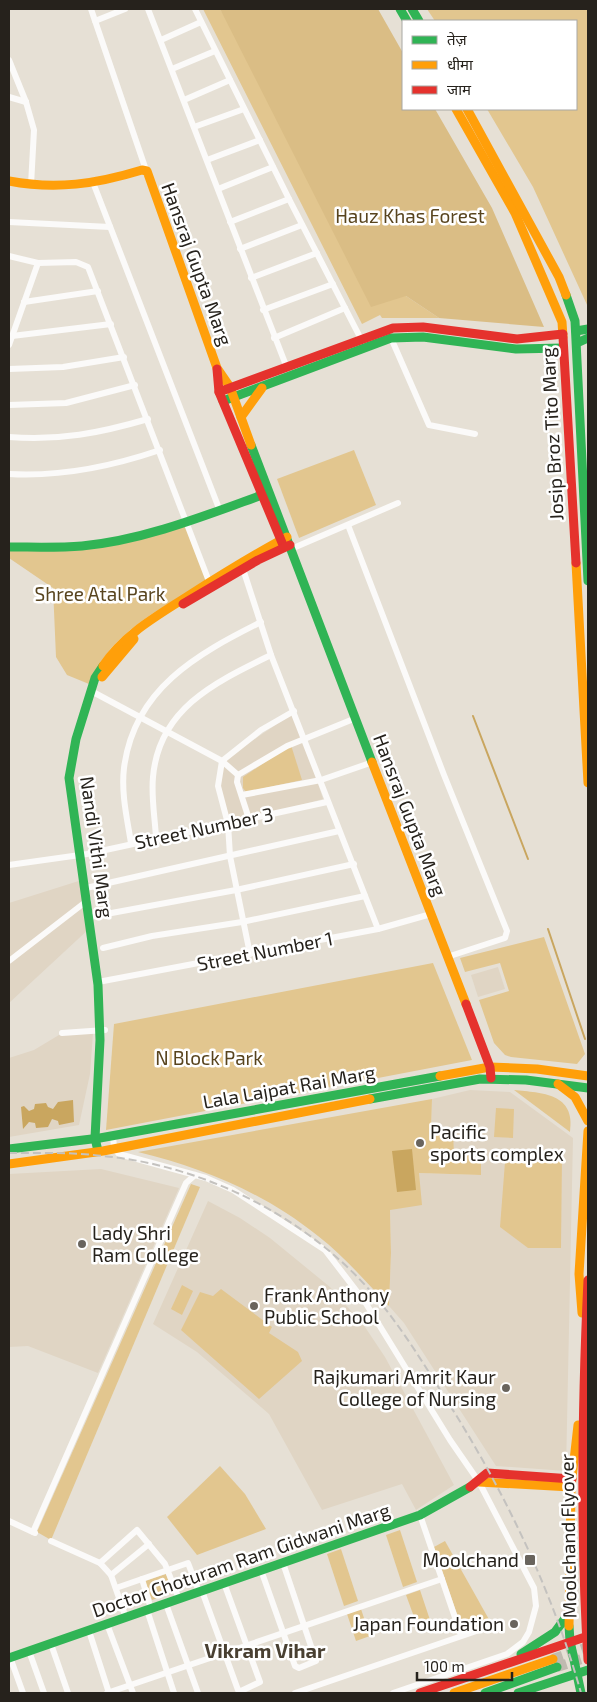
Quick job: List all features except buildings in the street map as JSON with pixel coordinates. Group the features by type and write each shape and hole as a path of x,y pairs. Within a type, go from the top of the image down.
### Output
{"main road":[{"path":"400,9 406,20"},
{"path":"412,9 418,20"},
{"name":"Josip Broz Tito Marg","path":"457,110 515,213 562,322 588,783"},
{"name":"Josip Broz Tito Marg","path":"468,110 562,284 575,321 586,483 588,581"},
{"path":"9,181 50,187 94,185 146,170"},
{"name":"Hansraj Gupta Marg","path":"146,170 217,368 230,387 287,544"},
{"path":"548,289 548,282 554,278 562,284"},
{"path":"411,327 411,337"},
{"path":"223,401 364,345 393,328 411,327 517,339 563,334"},
{"path":"576,331 588,330"},
{"path":"219,392 287,368 391,338 411,337 516,349 562,348"},
{"path":"576,343 588,338"},
{"name":"Hansraj Gupta Marg","path":"217,368 219,392 262,495 296,564 490,1067 491,1078"},
{"path":"241,416 264,386"},
{"path":"9,547 82,546 129,538 187,522 262,495"},
{"name":"Nandi Vithi Marg","path":"211,585 287,544"},
{"name":"Nandi Vithi Marg","path":"101,1151 98,1138 102,1030 98,983 88,900 69,778 76,739 93,690 95,678 104,663 127,637 153,617 287,544"},
{"name":"Lala Lajpat Rai Marg","path":"9,1149 98,1138 490,1067 576,1073 588,1076"},
{"path":"576,1073 588,1067"},
{"name":"Lala Lajpat Rai Marg","path":"9,1164 101,1151 464,1080 491,1078 554,1080 588,1088"},
{"path":"554,1080 575,1097 588,1121"},
{"path":"231,1114 233,1125"},
{"path":"212,1117 215,1129"},
{"path":"584,1345 579,1274 588,1131"},
{"path":"581,1693 570,1641 569,1613 572,1483 576,1429 582,1410 588,1280"},
{"name":"Moolchand Flyover","path":"582,1410 584,1598 588,1660"},
{"name":"Doctor Choturam Ram Gidwani Marg","path":"9,1658 420,1516 456,1497 479,1482 487,1473 572,1483"},
{"path":"570,1564 574,1577 588,1584"},
{"path":"510,1662 559,1631 566,1623 569,1613"},
{"path":"420,1693 588,1636"},
{"path":"454,1693 555,1663 485,1693"},
{"path":"522,1693 588,1670"}],"street":[{"path":"91,9 146,170"},
{"path":"95,21 125,9"},
{"path":"148,9 287,368"},
{"path":"195,9 288,198 364,345"},
{"path":"161,40 201,22"},
{"path":"172,69 215,51"},
{"path":"9,60 26,102 34,130 31,185"},
{"path":"184,100 230,80"},
{"path":"9,97 26,102"},
{"path":"194,127 244,109"},
{"path":"207,160 260,140"},
{"path":"218,189 273,167"},
{"path":"94,185 220,510"},
{"path":"230,222 288,198"},
{"path":"9,222 110,227"},
{"path":"240,249 302,225"},
{"path":"251,278 317,253"},
{"path":"9,256 38,263 85,264 111,324 211,585"},
{"path":"9,345 38,263"},
{"path":"263,310 333,284"},
{"path":"24,302 98,291"},
{"path":"274,338 345,308"},
{"path":"12,336 111,324"},
{"path":"391,338 429,425 475,434"},
{"path":"9,369 63,367 124,358"},
{"path":"9,405 66,404 134,386"},
{"path":"9,437 78,436 103,432 148,419"},
{"path":"9,474 75,473 124,462 160,450"},
{"path":"287,544 348,524 398,503"},
{"path":"348,524 444,775 507,931 505,938 447,957"},
{"path":"243,568 271,654 321,780 326,802 354,864 378,929"},
{"path":"131,843 124,802 124,768 130,744 149,701 172,677 219,643 261,622"},
{"path":"156,838 152,779 158,749 166,731 191,701 223,678 271,654"},
{"path":"93,690 222,761 238,775"},
{"path":"250,954 230,856 228,824 218,786 222,761 261,730 294,711"},
{"path":"238,775 287,746 356,718"},
{"path":"242,795 321,780 373,762"},
{"path":"238,775 237,782 249,819"},
{"name":"Street Number 3","path":"9,865 80,855 326,802"},
{"path":"86,888 339,832"},
{"path":"90,917 236,890 354,864"},
{"path":"103,948 152,936 242,922 365,896"},
{"path":"9,961 88,900"},
{"name":"Street Number 1","path":"98,983 378,929 431,914"},
{"path":"62,1033 102,1030"},
{"path":"113,1135 114,1148 119,1154 195,1174 233,1190 325,1250 366,1302 450,1440 479,1482 534,1588 536,1606 533,1622 522,1642 507,1654 394,1693"},
{"path":"9,1522 35,1533 186,1183 195,1174"},
{"path":"420,1516 461,1635"},
{"path":"100,1563 137,1530 168,1570 179,1599"},
{"path":"51,1541 100,1563 111,1575 126,1618"},
{"path":"111,1575 149,1544"},
{"path":"116,1588 188,1563 238,1690 241,1691 260,1683 224,1583"},
{"path":"261,1570 295,1666 299,1668 316,1660 283,1563"},
{"path":"142,1579 149,1610 174,1693"},
{"path":"89,1631 108,1693 442,1579"},
{"path":"166,1604 198,1693"},
{"path":"107,1624 133,1693"},
{"path":"295,1693 494,1625"},
{"path":"51,1644 68,1693"},
{"path":"29,1651 44,1693"},
{"path":"9,1658 23,1693"}],"shaded area":[{"path":"295,712 323,799 228,824 218,786 222,761"},
{"path":"85,879 91,927 9,1003 9,903"},
{"path":"498,967 505,989 478,997 471,975"},
{"path":"93,1033 90,1074 79,1125 9,1137 9,1058 34,1050 59,1035"},
{"path":"470,1090 510,1092 573,1138 566,1471 496,1466 404,1323 389,1306 390,1210 419,1173 481,1175 454,1155 431,1131 432,1099"},
{"path":"73,1100 74,1122 59,1125 58,1121 52,1119 48,1127 36,1128 35,1123 29,1122 23,1129 21,1107 24,1106 29,1111 34,1109 35,1104 46,1103 48,1107 53,1109 58,1102"},
{"path":"412,1149 416,1190 397,1192 392,1151"},
{"name":"Lady Shri Ram College","path":"101,1169 179,1188 98,1373 28,1346 9,1347 9,1174"},
{"path":"208,1201 240,1218 270,1238 330,1287 365,1327 385,1357 454,1485 416,1510 402,1484 322,1510 269,1414 197,1352 153,1324"}],"green space":[{"path":"203,9 220,9 406,296 439,318 382,318 380,315 362,324"},
{"name":"Hauz Khas Forest","path":"220,9 378,9 402,51 402,110 436,110 492,208 544,327 439,318 406,296 371,307"},
{"path":"427,9 588,9 588,307 533,187 488,110 577,110 577,20 434,20"},
{"path":"354,450 376,505 299,538 277,479"},
{"name":"Shree Atal Park","path":"185,525 208,581 162,607 130,630 111,649 89,684 67,675 56,657 53,588 9,558 9,549 84,549"},
{"path":"291,745 302,780 246,792 243,788 243,777"},
{"path":"544,937 585,1054 577,1064 505,1055 494,1043 479,1000 509,991 500,963 465,972 460,958"},
{"name":"N Block Park","path":"433,963 472,1060 106,1130 114,1024"},
{"path":"514,1090 546,1094 562,1102 568,1109 570,1132"},
{"path":"432,1099 431,1131 453,1132 454,1155 481,1156 481,1175 419,1173 422,1205 390,1210 389,1306 328,1244 276,1207 210,1174 138,1152"},
{"path":"496,1108 514,1109 513,1138 494,1137"},
{"path":"506,1149 562,1156 561,1248 528,1248 500,1227"},
{"path":"191,1184 200,1187 51,1540 37,1532"},
{"path":"182,1285 193,1291 182,1315 171,1309"},
{"path":"221,1289 272,1327 269,1333 298,1352 302,1361 259,1399 181,1330 200,1292 213,1296"},
{"path":"220,1466 245,1494 266,1529 197,1555 167,1517"},
{"path":"400,1530 417,1582 403,1587 386,1535"},
{"path":"445,1541 491,1623 463,1632 434,1547"},
{"path":"341,1549 358,1601 344,1606 327,1554"},
{"path":"166,1574 173,1593 152,1600 145,1581"},
{"path":"420,1590 430,1620 417,1625 406,1595"},
{"path":"361,1609 370,1636 356,1641 347,1614"}],"waterway":[{"path":"473,716 528,859"},
{"path":"548,929 585,1039"}],"tunnel":[{"path":"553,1659 588,1647"},
{"path":"557,1667 588,1657"}],"railway":[{"path":"9,1153 91,1155 139,1161 176,1170 246,1197 279,1215 339,1259 365,1285 402,1331 456,1415 494,1481 544,1585 558,1621 581,1693"}],"traffic: fast":[{"path":"400,9 406,20"},
{"path":"412,9 418,20"},
{"path":"566,295 575,321 588,581"},
{"path":"576,331 588,329"},
{"path":"223,401 391,338 423,337 516,349 563,348"},
{"path":"577,343 588,338"},
{"path":"251,445 372,762"},
{"path":"9,547 82,546 105,543 151,533 262,495"},
{"path":"98,1151 95,1138 100,1040 98,985 69,778 76,739 95,678 103,666"},
{"path":"9,1149 100,1138 440,1076"},
{"path":"370,1099 480,1079 526,1080 588,1088"},
{"path":"9,1658 420,1515 470,1487"},
{"path":"521,1654 555,1632 569,1613"},
{"path":"569,1626 570,1641 581,1693"},
{"path":"485,1693 557,1667"},
{"path":"518,1693 588,1670"}],"traffic: slow":[{"path":"457,110 515,213 562,322 563,337"},
{"path":"468,110 559,277 566,295"},
{"path":"9,181 43,185 76,184 108,179 142,170 147,171 217,368 230,387 251,445"},
{"path":"241,417 262,388"},
{"path":"103,666 121,644 153,618 237,565 287,537"},
{"path":"576,563 588,783"},
{"path":"102,677 134,639"},
{"path":"372,762 466,1004"},
{"path":"440,1076 490,1067 537,1069 588,1076"},
{"path":"558,1084 575,1097 588,1121"},
{"path":"9,1164 103,1151 370,1099"},
{"path":"582,1313 579,1274 588,1131"},
{"path":"569,1626 571,1487 578,1425"},
{"path":"479,1482 571,1487"},
{"path":"454,1693 553,1659"}],"traffic: jam":[{"path":"219,392 393,328 423,327 517,339 563,334"},
{"path":"563,337 576,563"},
{"path":"217,369 219,392 283,545"},
{"path":"183,604 258,560 290,545"},
{"path":"466,1004 490,1067 491,1078"},
{"path":"588,1280 583,1470 585,1612 588,1660"},
{"path":"470,1487 487,1473 572,1479"},
{"path":"420,1693 588,1636"}],"place":[{"name":"Pacific sports complex","path":"420,1143"},
{"name":"Lady Shri Ram College","path":"82,1244"},
{"name":"Frank Anthony Public School","path":"254,1306"},
{"name":"Rajkumari Amrit Kaur College of Nursing","path":"506,1388"},
{"name":"Moolchand","path":"530,1560"},
{"name":"Japan Foundation","path":"514,1624"}],"district":[{"name":"Vikram Vihar","path":"265,1651"}]}
